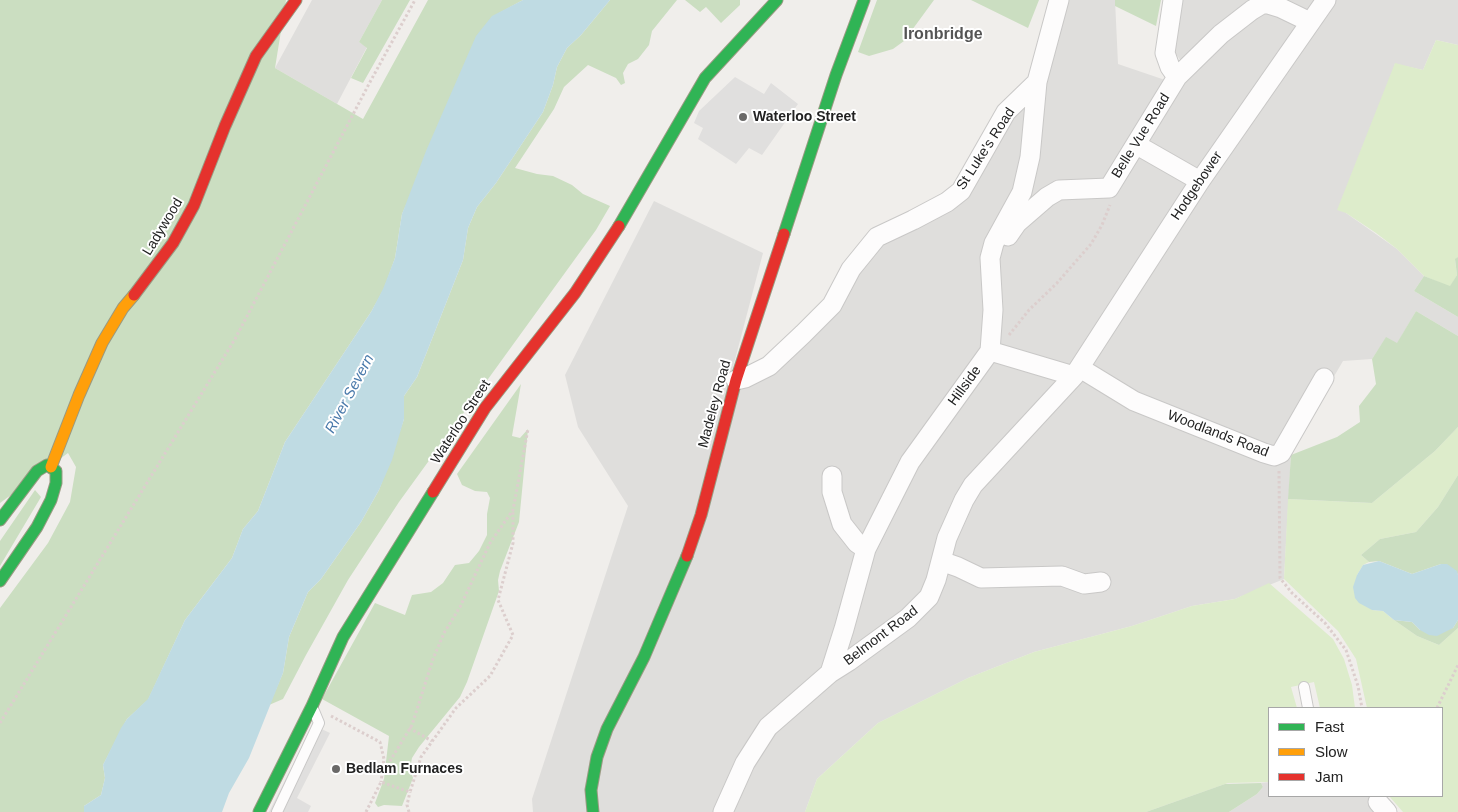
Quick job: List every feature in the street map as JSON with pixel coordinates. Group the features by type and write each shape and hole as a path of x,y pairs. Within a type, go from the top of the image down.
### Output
{"main road":[{"name":"Ladywood","path":"52,467 79,395 102,343 123,308 152,274 173,243 194,205 225,126 256,56 296,0"},
{"name":"Waterloo Street","path":"259,812 344,637 485,408 574,293 620,224 705,78 777,0"},
{"name":"Madeley Road","path":"593,812 591,790 597,756 607,729 644,657 685,563 701,515 736,380 833,84 864,0"},
{"path":"0,520 37,471 47,465 56,471 57,476 51,500 37,527 0,581"}],"street":[{"path":"995,352 990,258 994,243 1022,192 1030,157 1037,82 1059,0"},
{"path":"1173,0 1165,53 1170,68 1177,77"},
{"name":"Hodgebower","path":"1077,372 1200,180 1326,0"},
{"name":"Belle Vue Road","path":"990,258 996,254 1016,223 1047,197 1059,190 1109,188 1177,77 1221,34 1262,4 1275,6 1310,22"},
{"name":"St Luke's Road","path":"736,380 769,366 832,305 850,269 878,237 947,202 961,191 1006,112 1037,82"},
{"path":"1137,145 1200,180"},
{"name":"Woodlands Road","path":"995,352 1077,372 1134,402 1274,456 1281,453 1324,378"},
{"name":"Hillside","path":"830,673 866,549 910,462 995,352"},
{"name":"Belmont Road","path":"723,812 745,763 768,727 830,673 900,623 932,593 947,538 964,500 973,486 1077,372"},
{"path":"832,476 832,492 842,524 856,543 866,549"},
{"path":"941,561 981,578 1062,576 1084,584 1100,582"}],"lane":[{"path":"1304,687 1308,707"},
{"path":"277,812 319,723 312,706"}],"path":[{"path":"0,723 235,338 370,82 416,0"},
{"path":"995,352 1012,330 1091,244 1102,225 1110,204 1109,188"},
{"path":"409,812 407,804 421,757 456,708 490,676 513,635 498,600 513,543 513,510 528,429"},
{"path":"1281,453 1278,480 1280,578 1292,593 1325,623 1346,650 1358,686 1362,707"},
{"path":"382,774 409,728 444,633 460,607 490,543 513,510"},
{"path":"1437,707 1458,664"},
{"path":"312,706 380,742 384,759 381,782 366,812"},
{"path":"409,728 432,741"},
{"path":"381,782 410,792"}],"shaded area":[{"path":"312,0 382,0 359,42 367,47 337,104 275,68"},
{"path":"1061,0 1115,0 1118,64 1168,81 1184,65 1169,45 1177,0 1458,0 1458,45 1436,40 1423,70 1395,64 1346,213 1397,249 1424,276 1414,291 1458,317 1458,336 1416,311 1397,344 1386,338 1372,359 1343,361 1298,438 1291,455 1284,579 1235,599 1192,606 1132,626 1034,652 968,678 878,723 817,779 805,812 533,812 532,799 628,506 578,427 565,375 654,201 763,253 696,508 739,387 814,320 871,249 956,191 1034,78"},
{"name":"Waterloo Street","path":"735,77 764,94 771,83 798,104 762,155 749,148 736,164 698,139 703,128 694,123 699,111"},
{"path":"313,725 330,733 297,798 311,806 308,812 269,812"},
{"path":"1268,782 1268,797 1371,797 1382,812 1229,812 1257,794 1263,787 1261,783"}],"green space":[{"path":"0,0 286,0 275,68 363,119 428,0 523,0 492,17 402,214 395,258 384,289 371,312 285,442 258,511 243,529 232,558 185,620 148,700 127,719 103,765 105,778 101,795 84,806 84,812 0,812 0,608 48,543 70,502 76,467 68,453 0,503"},
{"path":"382,0 410,0 363,83 351,78 367,48 359,42"},
{"path":"610,0 677,0 652,31 649,45 638,59 628,64 623,73 625,83 621,85 616,78 588,65 564,87 554,109 515,168 553,176 572,185 583,194 610,206 596,230 399,502 348,580 283,699 269,705 283,673 289,637 308,592 321,579 361,522 379,490 404,419 404,396 417,377 463,260 468,228 477,207 496,183 543,112 553,85 557,67 567,48 581,35"},
{"path":"685,0 740,0 740,5 721,23 706,7 700,12"},
{"path":"877,0 934,0 904,41 893,49 869,56 858,52"},
{"path":"971,0 1039,0 1028,28"},
{"path":"1115,0 1161,0 1156,26 1115,6"},
{"path":"1436,40 1458,45 1458,257 1455,260 1457,275 1450,287 1424,276 1397,249 1376,233 1346,213 1337,210 1395,63 1423,70"},
{"path":"1458,257 1458,317 1414,291 1424,276 1450,286 1457,275 1455,259"},
{"path":"1416,311 1458,336 1458,427 1435,451 1372,503 1288,499 1291,455 1337,437 1360,422 1359,406 1376,384 1372,359 1386,337 1397,343"},
{"path":"521,384 512,436 520,438 528,429 519,522 500,571 498,580 499,591 460,697 412,758 410,769 413,778 402,806 384,805 378,807 375,803 384,779 389,736 322,699 375,603 405,615 412,595 431,592 443,583 455,565 469,563 479,551 487,535 487,514 490,498 487,492 475,491 462,485 457,474"},
{"path":"1458,427 1458,475 1438,507 1416,532 1380,539 1361,555 1369,562 1363,565 1357,575 1372,610 1383,611 1417,636 1439,645 1458,628 1458,812 1403,812 1390,797 1443,797 1443,707 1367,707 1356,659 1338,631 1284,579 1288,499 1372,503 1435,451"},
{"path":"1458,475 1458,575 1456,571 1441,564 1412,574 1379,561 1369,562 1361,555 1380,539 1416,532 1438,507"},
{"path":"35,490 41,497 0,566 0,541"},
{"path":"1269,583 1333,639 1344,659 1352,685 1355,707 1320,707 1314,682 1291,687 1297,707 1268,707 1268,782 1228,783 1146,812 805,812 817,779 878,723 968,678 1034,652 1132,626 1192,606 1235,599"},
{"path":"1394,620 1412,622 1420,630 1453,628 1458,620 1458,628 1439,645 1417,636"},
{"path":"1261,783 1263,787 1257,794 1229,812 1146,812 1225,784"}],"water":[{"name":"River Severn","path":"523,0 610,0 581,35 567,48 557,67 553,85 543,112 496,183 477,207 468,228 463,260 417,377 404,396 404,419 392,460 379,490 361,522 321,579 308,592 289,637 283,673 249,758 229,793 222,812 84,812 84,806 101,795 105,778 103,765 121,728 127,719 148,699 185,620 232,558 243,529 258,511 285,442 371,312 383,289 395,258 402,214 426,151 476,36 492,16"},
{"path":"1379,561 1412,574 1441,564 1447,564 1457,571 1458,620 1453,628 1437,636 1429,635 1412,622 1394,620 1383,611 1372,610 1359,603 1355,598 1353,587 1357,575 1363,565"}],"traffic: fast":[{"path":"619,226 705,78 777,0"},
{"path":"784,234 836,75 864,0"},
{"path":"0,520 37,471 47,465 56,471 56,483 51,500 37,527 0,581"},
{"path":"259,812 312,706 343,637 433,492"},
{"path":"593,812 591,790 597,757 607,729 644,657 687,556"}],"traffic: slow":[{"path":"51,467 102,343 123,308 134,295"}],"traffic: jam":[{"path":"134,295 173,243 194,205 225,126 256,56 296,0"},
{"path":"433,492 485,408 575,293 619,226"},
{"path":"687,556 701,515 736,380 784,234"}],"place":[{"name":"Waterloo Street","path":"743,117"},
{"name":"Bedlam Furnaces","path":"336,769"}],"district":[{"name":"Ironbridge","path":"943,35"}]}
